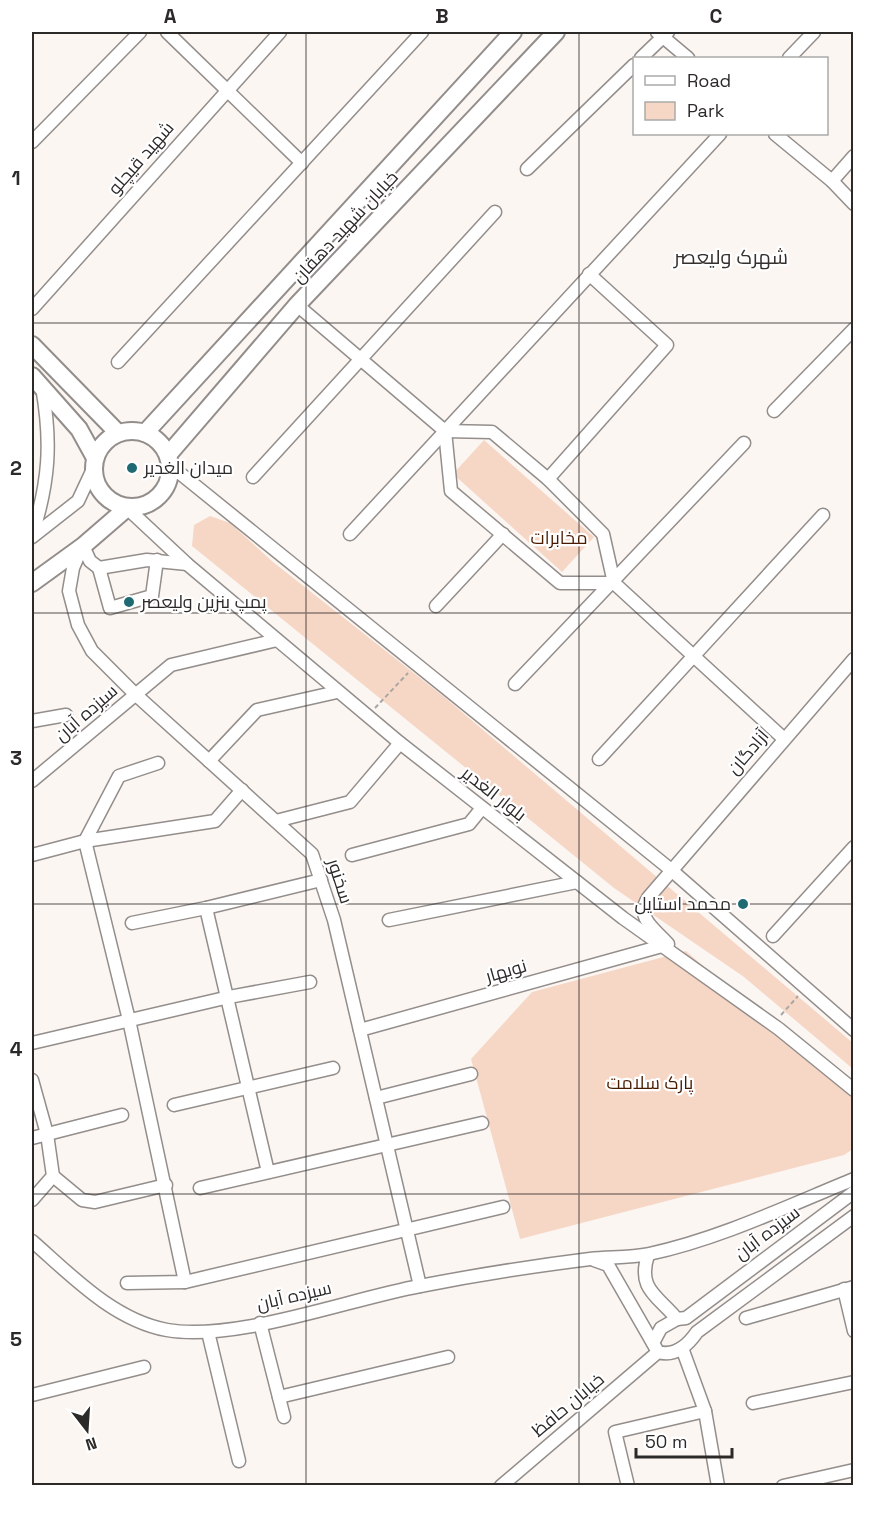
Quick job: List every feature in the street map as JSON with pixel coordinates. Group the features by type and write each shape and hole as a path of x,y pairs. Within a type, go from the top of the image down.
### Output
{"main road":[{"name":"خیابان شهید دهقان","path":"145,433 513,32"},
{"name":"خیابان شهید دهقان","path":"169,460 297,305 556,32"},
{"path":"32,345 118,433"},
{"path":"37,381 79,429 94,464 102,494 108,500 127,508"},
{"path":"32,583 83,546 127,508 149,504 166,488 169,460 163,445 145,433 130,430 108,439 94,464"}],"street":[{"path":"32,142 140,32"},
{"path":"167,32 302,163"},
{"name":"شهید قیچلو","path":"32,309 225,90 280,32"},
{"path":"118,362 422,32"},
{"path":"790,57 814,32"},
{"path":"642,57 663,33 687,57"},
{"path":"527,168 633,66"},
{"path":"350,534 719,135"},
{"path":"776,135 832,181 854,204"},
{"path":"832,181 854,156"},
{"path":"253,477 495,212"},
{"path":"548,479 667,345 589,274"},
{"path":"297,305 445,431 492,432 548,479 603,534 614,583 783,738"},
{"path":"774,411 854,329"},
{"path":"32,536 43,500 49,462 49,424 37,381"},
{"path":"445,431 451,491 560,583 614,583"},
{"path":"515,684 614,583 744,443"},
{"path":"169,460 670,868 854,1030"},
{"path":"32,536 78,501 94,464"},
{"name":"بلوار الغدیر","path":"127,508 187,564 400,743 577,882 772,1024 854,1090"},
{"path":"599,759 691,656 823,515"},
{"path":"436,606 503,534"},
{"path":"83,546 90,561 99,568 110,608 152,596 157,560"},
{"name":"سخنور","path":"83,546 73,568 69,591 78,625 92,651 135,694 312,854 331,907 405,1231 420,1286"},
{"path":"99,568 157,560 187,564"},
{"name":"سیزده آبان","path":"32,781 171,665 277,640"},
{"name":"آزادگان","path":"680,958 647,922 642,912 644,903 670,868 854,659"},
{"path":"210,761 257,710 337,692"},
{"path":"32,722 66,715"},
{"path":"276,821 350,802 400,743"},
{"path":"158,763 119,776 85,841 129,1020 185,1282"},
{"path":"32,855 85,841 215,821 242,790"},
{"path":"352,855 469,824 483,808"},
{"path":"773,936 854,847"},
{"path":"132,923 321,880"},
{"path":"389,921 577,882"},
{"path":"206,908 229,997 268,1172"},
{"name":"نوبهار","path":"360,1030 662,946"},
{"path":"32,1043 229,997 310,982"},
{"path":"174,1105 333,1068"},
{"path":"376,1098 471,1074"},
{"path":"32,1080 47,1134 53,1176 82,1200 95,1202 166,1185"},
{"path":"32,1138 122,1114"},
{"path":"200,1188 482,1123"},
{"path":"32,1200 53,1176"},
{"name":"سیزده آبان","path":"32,1241 93,1293 129,1318 167,1330 208,1332 260,1323 420,1286 590,1259 648,1255 718,1233 854,1179"},
{"name":"سیزده آبان","path":"656,1347 661,1328 682,1318 854,1192"},
{"path":"127,1283 185,1282 503,1207"},
{"path":"590,1259 608,1265 656,1347 669,1354 682,1348 697,1332 854,1216"},
{"path":"648,1255 644,1279 648,1290 682,1318 695,1323 697,1332"},
{"path":"746,1318 849,1288 854,1331"},
{"path":"260,1323 284,1417"},
{"path":"208,1332 239,1461"},
{"name":"خیابان حافظ","path":"501,1485 656,1347"},
{"path":"682,1348 705,1410 718,1485"},
{"path":"279,1398 448,1357"},
{"path":"32,1395 144,1367"},
{"path":"753,1403 854,1382"},
{"path":"628,1485 615,1432 705,1410"},
{"path":"783,1485 854,1470"}],"path":[{"path":"368,716 417,664"},
{"path":"772,1024 806,988"}],"green space":[{"name":"مخابرات","path":"484,440 594,537 562,572 453,474"},
{"path":"210,516 230,523 273,562 443,696 853,1043 853,1069 744,977 614,888 192,546 194,525"},
{"name":"پارک سلامت","path":"686,951 853,1098 853,1149 844,1155 520,1239 471,1059 532,992"}],"place":[{"name":"میدان الغدیر","path":"132,468"},
{"name":"پمپ بنزین ولیعصر","path":"129,602"},
{"name":"محمد استایل","path":"743,904"}],"district":[{"name":"شهرک ولیعصر","path":"731,257"}]}
